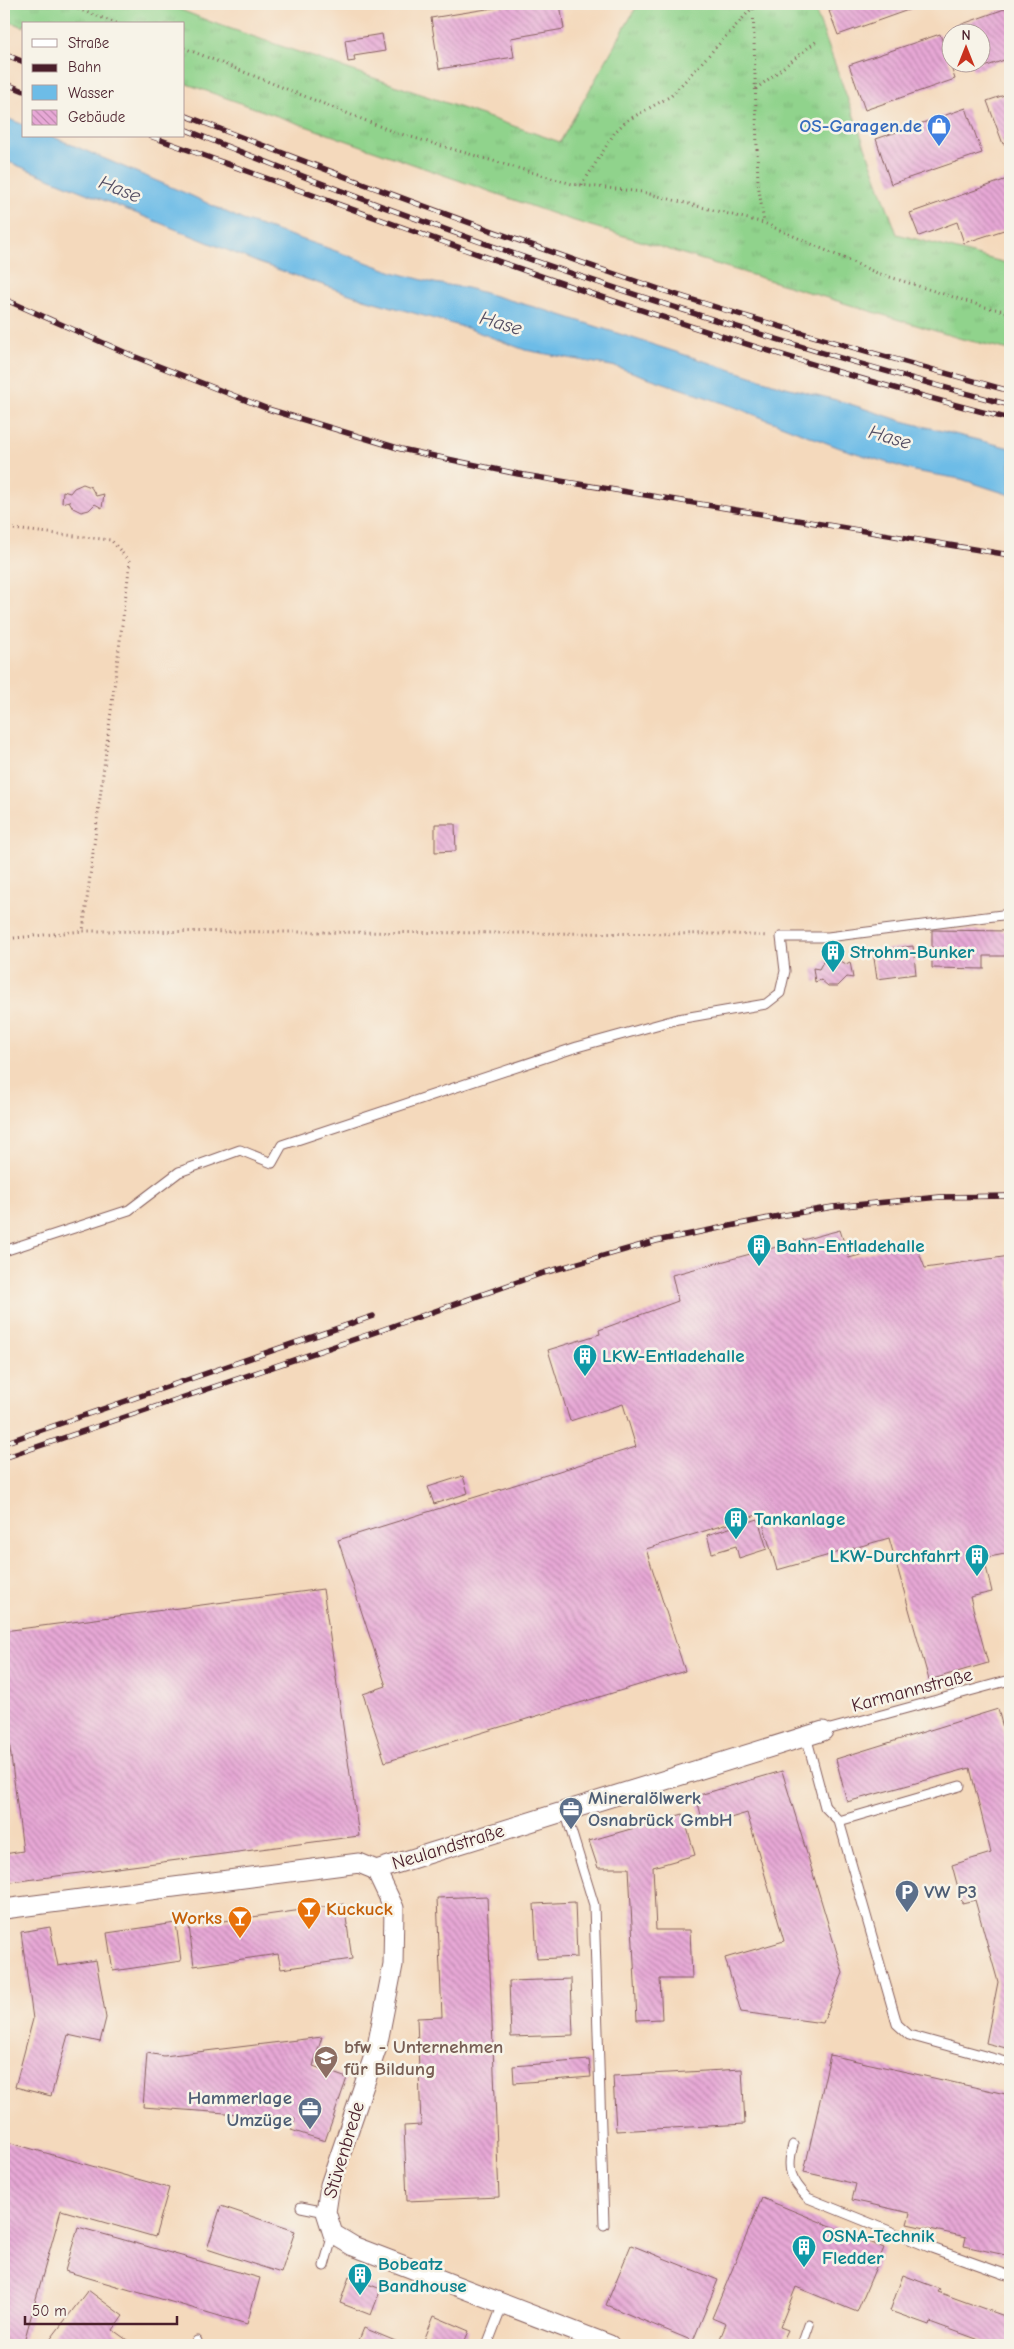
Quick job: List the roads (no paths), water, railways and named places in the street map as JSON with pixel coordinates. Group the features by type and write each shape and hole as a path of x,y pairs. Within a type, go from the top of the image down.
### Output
{"street":[{"name":"Neulandstraße","path":"4,1909 359,1863 376,1870 814,1734"},
{"name":"Stüvenbrede","path":"333,2234 326,2212 330,2185 377,2048 393,1965 394,1908 376,1870"},
{"path":"333,2234 354,2246 610,2345"}],"lane":[{"path":"4,1251 129,1210 179,1172 240,1150 272,1163 282,1145 577,1047 678,1019 766,1004 780,993 785,970 781,937 828,937 1010,914"},
{"name":"Karmannstraße","path":"814,1734 1010,1680"},
{"path":"814,1734 825,1807 839,1821 897,2024 909,2035 1010,2063"},
{"path":"839,1821 960,1786"},
{"path":"565,1811 594,1905 604,2225"},
{"path":"793,2145 790,2158 794,2183 808,2198 929,2247 1010,2276"},
{"path":"301,2207 326,2212"},
{"path":"324,2266 333,2234"},
{"path":"487,2345 503,2304"},
{"path":"802,2345 810,2325"}],"water":[{"name":"Hase","path":"4,117 22,124 22,138 56,138 192,196 243,220 393,272 434,283 467,288 548,311 782,386 844,402 902,421 1010,448 1010,495 961,479 914,471 840,448 732,406 617,367 525,350 467,328 364,299 259,263 4,160"}],"railway":[{"path":"4,54 22,61"},
{"path":"4,83 22,90"},
{"path":"185,115 423,206 665,291 794,330 1010,391"},
{"path":"185,129 387,208 592,280 800,346 1010,405"},
{"path":"156,138 470,251 684,324 901,390 1010,419"},
{"path":"4,299 133,356 268,409 401,449 518,474 1010,555"},
{"path":"4,1458 373,1333 540,1274 656,1241 833,1207 940,1197 1010,1196"},
{"path":"4,1443 373,1316"}],"place":[{"name":"OS-Garagen.de","path":"939,147"},
{"name":"Strohm-Bunker","path":"833,973"},
{"name":"Bahn-Entladehalle","path":"759,1267"},
{"name":"LKW-Entladehalle","path":"585,1377"},
{"name":"Tankanlage","path":"736,1540"},
{"name":"LKW-Durchfahrt","path":"977,1577"},
{"name":"Mineralölwerk Osnabrück GmbH","path":"571,1830"},
{"name":"VW P3","path":"907,1913"},
{"name":"Kuckuck","path":"309,1930"},
{"name":"Works","path":"240,1939"},
{"name":"bfw - Unternehmen für Bildung","path":"326,2079"},
{"name":"Hammerlage Umzüge","path":"310,2130"},
{"name":"OSNA-Technik Fledder","path":"804,2268"},
{"name":"Bobeatz Bandhouse","path":"360,2296"}]}
